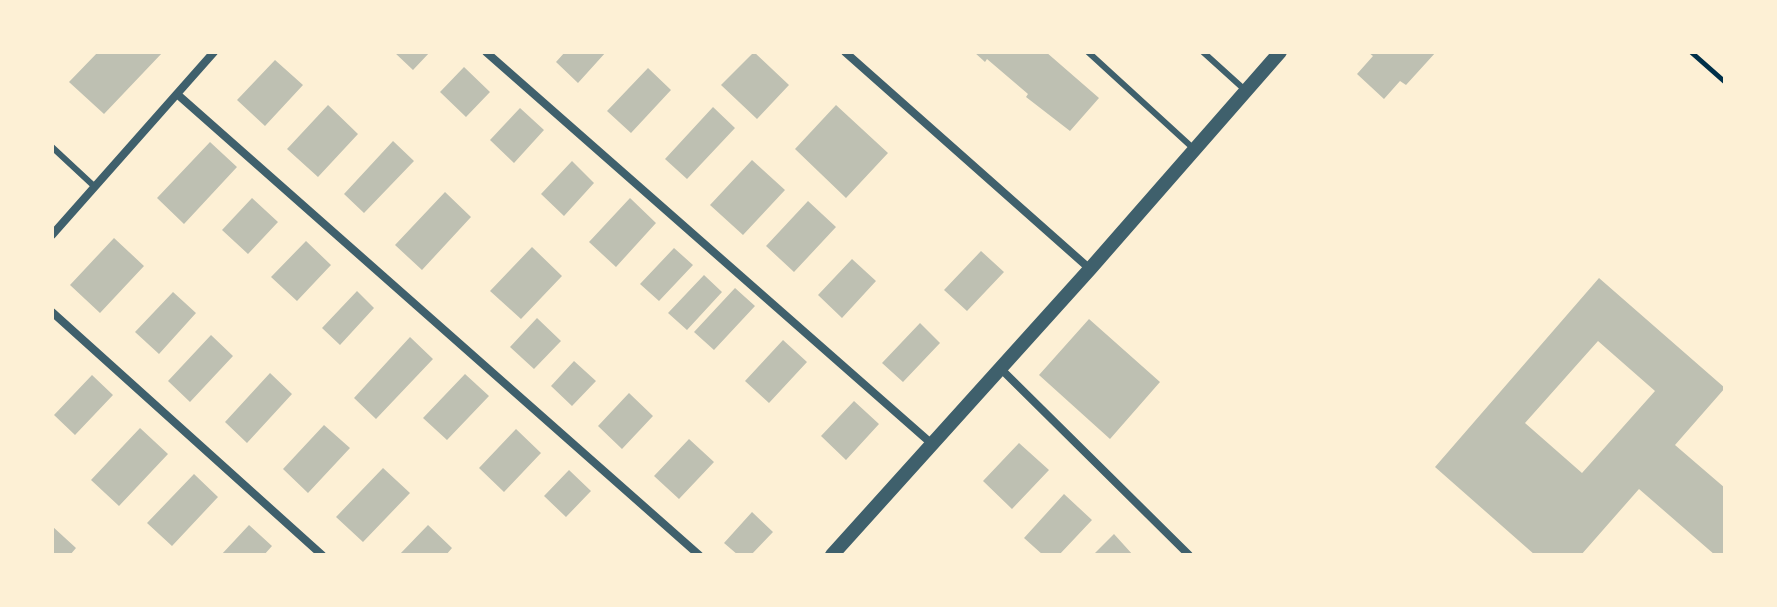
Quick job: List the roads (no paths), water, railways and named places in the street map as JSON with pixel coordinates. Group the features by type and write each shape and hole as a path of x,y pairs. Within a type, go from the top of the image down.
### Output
{"street":[{"path":"52,235 214,52"},
{"path":"486,52 932,444"},
{"path":"845,52 1090,269"},
{"path":"832,555 1090,269 1280,52"},
{"path":"177,94 699,555"},
{"path":"52,312 322,555"},
{"path":"1000,368 1189,555"}],"lane":[{"path":"1088,52 1194,149"},
{"path":"1203,52 1245,90"},
{"path":"52,147 95,187"}]}
